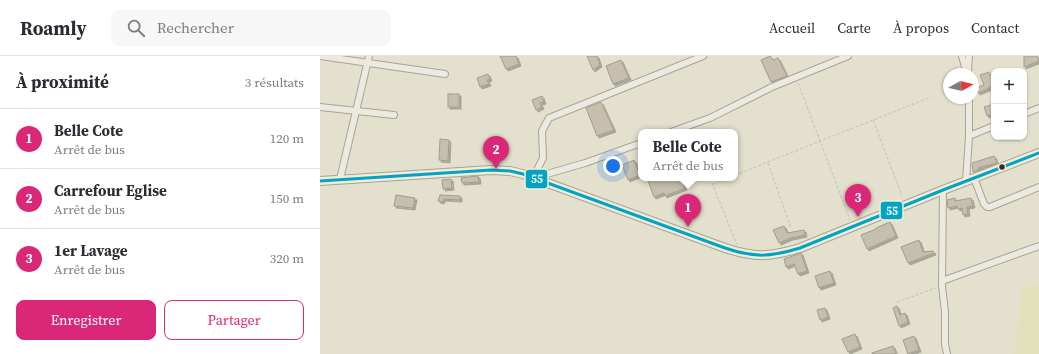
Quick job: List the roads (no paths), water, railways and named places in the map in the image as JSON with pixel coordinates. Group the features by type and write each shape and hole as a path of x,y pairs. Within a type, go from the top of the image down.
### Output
{"street":[{"path":"320,56 368,59 446,74"},
{"path":"533,178 543,158 542,131 549,118 702,56"},
{"path":"679,129 710,118 796,77 848,56"},
{"path":"962,56 966,68"},
{"path":"968,68 969,56"},
{"path":"340,179 368,59"},
{"path":"966,181 969,136 969,104"},
{"path":"320,107 394,115"},
{"path":"1027,113 1039,108"},
{"path":"969,136 991,127"},
{"path":"533,178 585,163 638,144"},
{"path":"320,180 496,170 510,171 741,253 759,255 779,254 800,248 1039,153"},
{"path":"974,178 984,204 987,207 1039,187"},
{"path":"943,190 942,283 947,354"},
{"path":"942,283 1039,246"}],"place":[{"name":"Carrefour Eglise","path":"496,169"},
{"name":"1er Lavage","path":"858,217"},
{"name":"Belle Cote","path":"688,227"}]}
